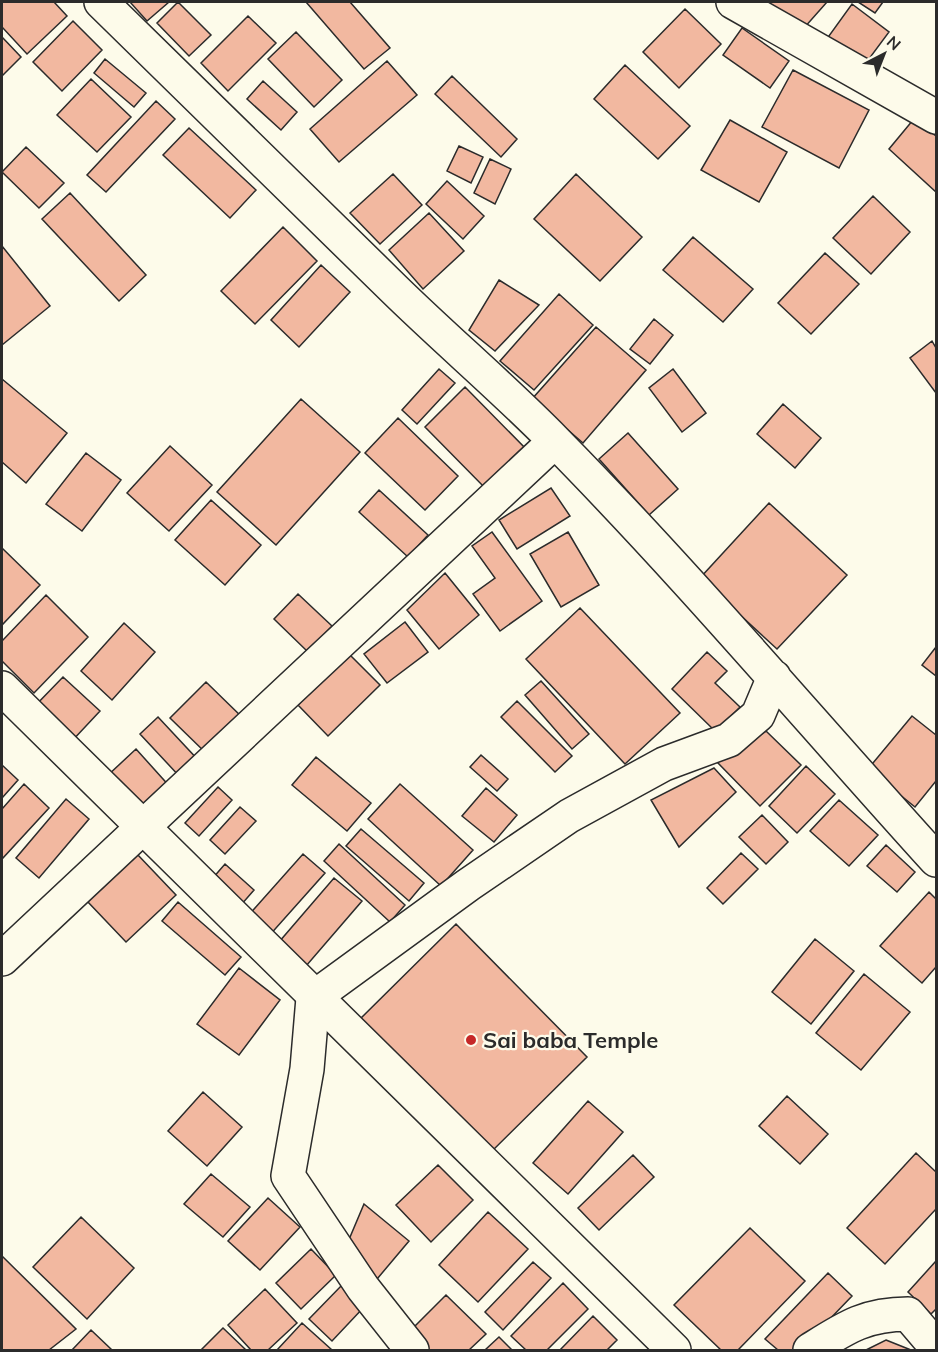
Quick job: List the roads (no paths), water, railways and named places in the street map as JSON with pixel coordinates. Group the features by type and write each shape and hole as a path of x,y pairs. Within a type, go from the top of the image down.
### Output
{"street":[{"path":"101,2 386,281 555,441 774,677 798,708 936,860"},
{"path":"732,2 936,117"},
{"path":"2,959 555,441"},
{"path":"412,1350 363,1288 288,1176 307,1069 313,998 468,885 569,816 664,764 729,740 758,715 774,677"},
{"path":"2,688 313,998 674,1350"},
{"path":"810,1350 851,1324 883,1314 908,1314 936,1347"}],"place":[{"name":"Sai baba Temple","path":"471,1040"}]}
